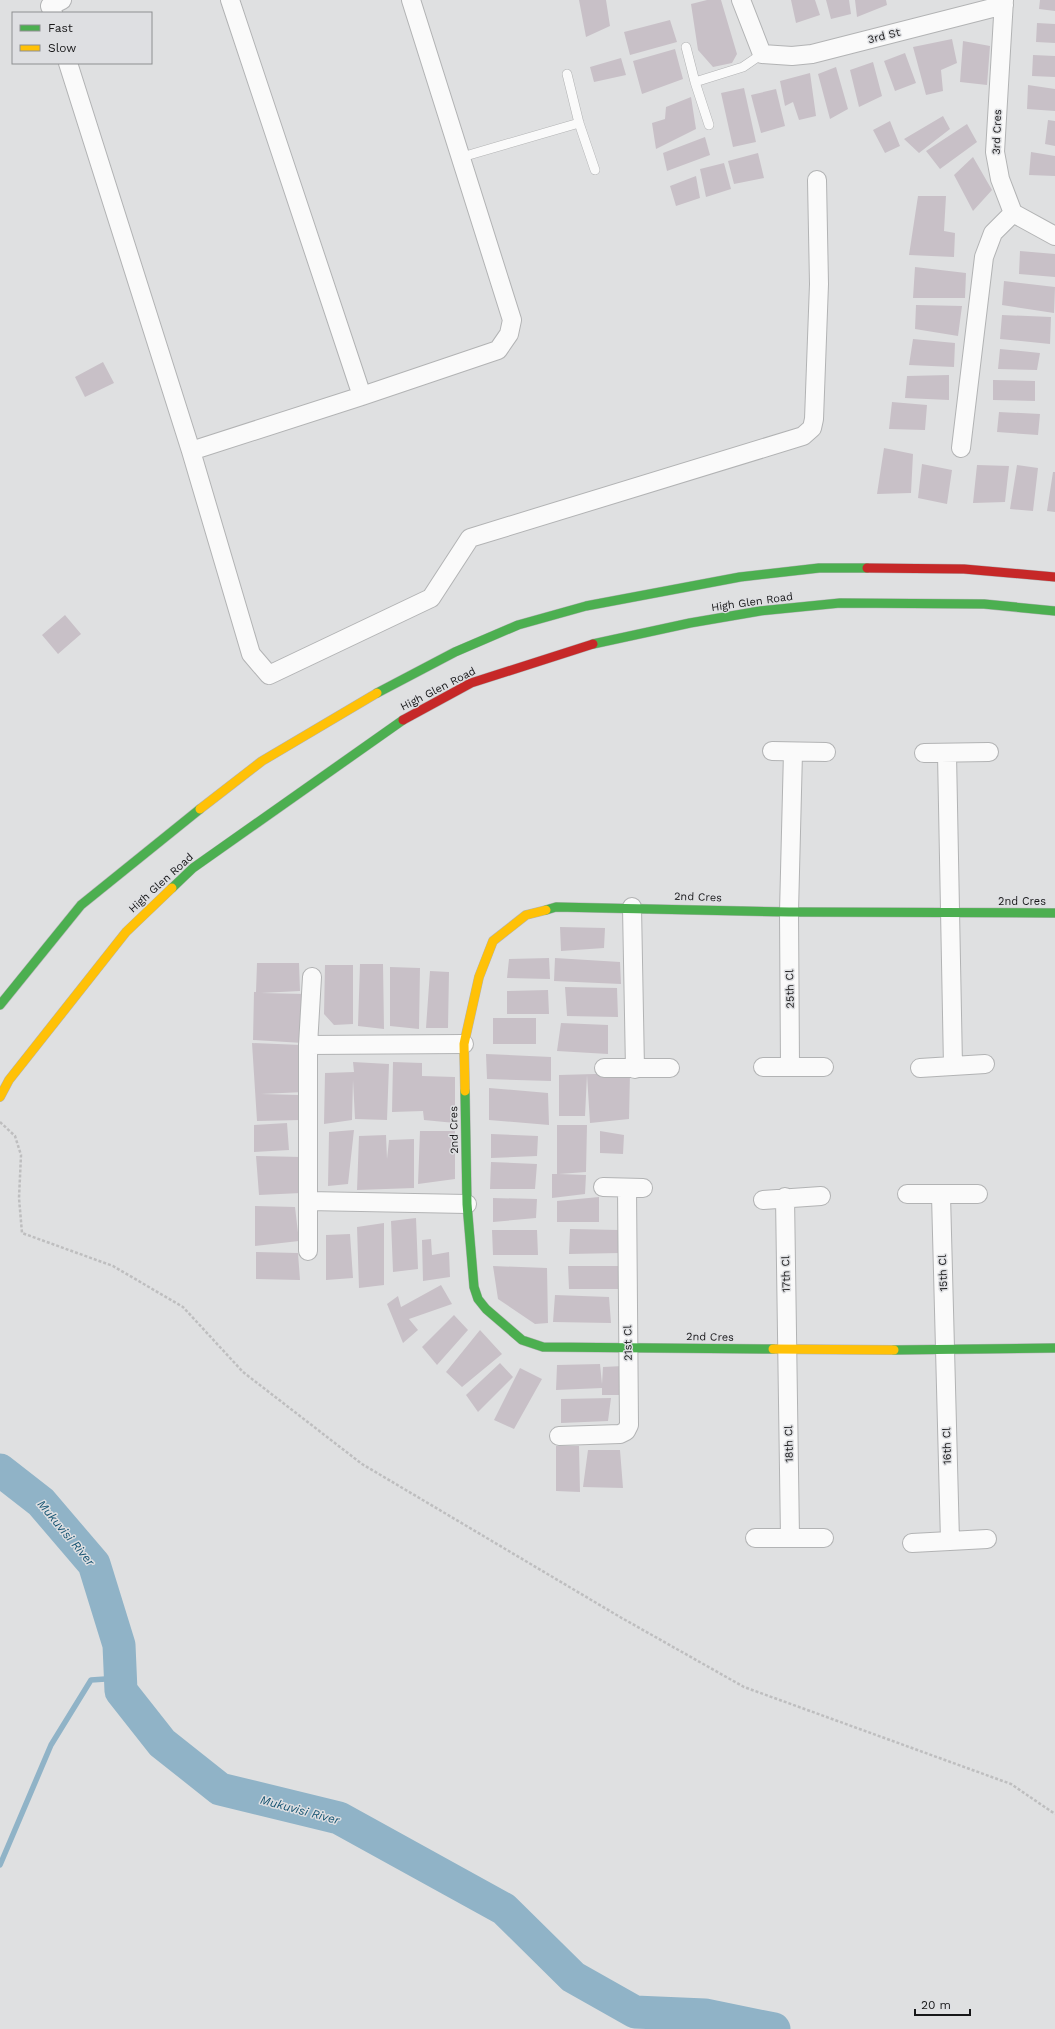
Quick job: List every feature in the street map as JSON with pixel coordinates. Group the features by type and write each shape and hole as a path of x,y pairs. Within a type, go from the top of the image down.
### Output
{"main road":[{"path":"0,1005 81,905 171,830 262,761 366,699 455,652 518,625 586,606 669,588 740,577 819,568 964,569 1055,577"},
{"name":"High Glen Road","path":"0,1097 9,1080 126,932 193,868 410,715 471,683 539,660 606,640 760,611 840,603 984,604 1055,611"},
{"name":"2nd Cres","path":"1055,913 789,912 632,907 556,907 526,915 493,941 479,977 464,1044 467,1204 474,1287 478,1299 486,1309 522,1340 543,1347 945,1351 1055,1348"}],"street":[{"path":"230,0 362,396"},
{"path":"191,451 498,350 509,334 512,320 462,157 411,0"},
{"path":"741,0 762,54"},
{"name":"3rd St","path":"762,54 792,56 812,54 1004,3"},
{"name":"3rd Cres","path":"1004,3 995,152 1000,179 1013,213"},
{"path":"68,64 191,451 251,654 269,675 431,598 470,538 803,436 812,428 814,419 819,284 817,180"},
{"path":"960,448 984,257 994,233 1013,213 1055,236"},
{"path":"772,751 826,752"},
{"name":"25th Cl","path":"790,1067 789,912 793,752"},
{"path":"924,753 947,754 989,752"},
{"path":"947,754 953,1066"},
{"path":"632,907 635,1069"},
{"path":"308,1251 308,1045 312,977"},
{"path":"308,1045 464,1044"},
{"path":"920,1068 985,1064"},
{"path":"763,1067 824,1067"},
{"path":"604,1068 670,1068"},
{"name":"21st Cl","path":"559,1436 620,1434 626,1431 629,1425 628,1348 635,1188 603,1187"},
{"path":"907,1194 978,1194"},
{"name":"15th Cl","path":"941,1195 945,1351"},
{"path":"763,1200 785,1197 821,1196"},
{"name":"17th Cl","path":"785,1197 788,1350"},
{"path":"308,1201 467,1204"},
{"name":"18th Cl","path":"788,1350 790,1538"},
{"name":"16th Cl","path":"945,1351 950,1541"},
{"path":"755,1538 824,1538"},
{"path":"912,1543 987,1540"}],"lane":[{"path":"686,47 694,82 709,125"},
{"path":"694,82 743,67 762,54"},
{"path":"567,74 580,123 595,170"},
{"path":"462,157 580,123"}],"path":[{"path":"0,1122 15,1136 21,1155 19,1198 22,1233 113,1266 183,1307 243,1372 362,1464 620,1617 744,1687 1011,1784 1055,1814"}],"building":[{"path":"579,0 606,0 610,26 586,37"},
{"path":"707,0 721,0 737,54 732,63 713,67 698,50 691,4"},
{"path":"791,0 815,0 820,15 796,23"},
{"path":"826,0 849,0 851,14 831,19"},
{"path":"855,0 886,0 887,5 857,17"},
{"path":"1040,0 1055,0 1055,11 1039,9"},
{"path":"670,20 677,42 630,55 624,32"},
{"path":"1037,23 1055,24 1055,43 1036,42"},
{"path":"952,39 957,63 941,70 943,91 926,95 913,47"},
{"path":"963,41 990,46 987,85 960,82"},
{"path":"675,49 683,79 642,94 633,61"},
{"path":"905,53 916,83 895,91 884,61"},
{"path":"1033,55 1055,56 1055,77 1032,76"},
{"path":"621,58 626,75 594,82 590,67"},
{"path":"873,62 882,96 859,107 850,70"},
{"path":"836,67 848,109 830,119 818,74"},
{"path":"810,73 816,116 799,120 793,102 785,106 780,81"},
{"path":"1028,85 1055,89 1055,111 1027,109"},
{"path":"744,88 756,142 733,147 721,93"},
{"path":"776,89 785,126 761,133 751,95"},
{"path":"691,97 696,129 656,149 652,123 665,119 666,107"},
{"path":"943,116 950,129 919,153 904,139"},
{"path":"1048,120 1055,121 1055,146 1045,144"},
{"path":"890,121 900,146 885,153 873,130"},
{"path":"967,124 977,142 940,169 926,151"},
{"path":"705,137 710,155 667,171 663,153"},
{"path":"1031,152 1055,156 1055,176 1029,175"},
{"path":"758,153 764,178 734,184 728,161"},
{"path":"973,157 992,190 973,211 954,175"},
{"path":"724,163 731,189 706,197 700,169"},
{"path":"696,176 700,198 676,206 670,186"},
{"path":"918,196 946,196 944,231 955,233 954,257 909,255"},
{"path":"1020,251 1055,254 1055,277 1019,274"},
{"path":"915,267 966,273 965,298 913,298"},
{"path":"1004,281 1055,287 1054,313 1002,305"},
{"path":"916,305 962,306 958,336 915,329"},
{"path":"1002,315 1051,317 1050,344 1000,339"},
{"path":"913,339 955,343 954,367 909,365"},
{"path":"1000,349 1040,353 1037,370 998,369"},
{"path":"103,362 114,383 85,397 75,377"},
{"path":"949,375 949,400 905,398 907,376"},
{"path":"993,380 1035,381 1035,401 993,400"},
{"path":"892,402 927,405 925,430 889,429"},
{"path":"999,412 1040,414 1038,435 997,432"},
{"path":"884,448 913,454 911,493 877,494"},
{"path":"922,464 952,470 947,504 918,498"},
{"path":"977,465 1009,466 1005,502 973,503"},
{"path":"1017,465 1038,468 1033,511 1010,509"},
{"path":"1053,472 1055,472 1055,512 1047,511"},
{"path":"65,615 81,634 58,654 42,635"},
{"path":"560,927 605,928 604,948 561,951"},
{"path":"549,958 550,979 507,978 509,959"},
{"path":"555,958 620,962 621,984 554,981"},
{"path":"257,963 299,963 300,991 261,993 306,994 303,1043 253,1040 254,992 256,992"},
{"path":"360,964 383,964 384,1029 358,1026"},
{"path":"325,965 353,965 353,1024 334,1025 324,1014"},
{"path":"390,967 420,968 419,1029 390,1026"},
{"path":"430,971 449,972 448,1028 426,1028"},
{"path":"565,987 617,988 618,1017 567,1016"},
{"path":"548,990 549,1014 507,1014 507,991"},
{"path":"493,1018 536,1018 536,1044 493,1044"},
{"path":"561,1023 608,1025 608,1054 557,1051"},
{"path":"252,1043 301,1045 304,1092 261,1094 299,1095 301,1120 257,1121"},
{"path":"486,1054 551,1057 551,1081 487,1079"},
{"path":"353,1062 389,1064 387,1120 355,1119 353,1080 352,1120 324,1124 325,1073 354,1072"},
{"path":"393,1062 422,1063 422,1076 455,1077 455,1123 424,1120 423,1111 392,1112"},
{"path":"630,1073 629,1119 590,1123 587,1075 585,1116 559,1116 559,1075"},
{"path":"489,1088 548,1093 549,1125 489,1120"},
{"path":"287,1123 289,1150 254,1152 254,1125"},
{"path":"557,1125 587,1125 586,1172 559,1174 586,1175 585,1194 552,1198 552,1174 557,1174"},
{"path":"354,1130 348,1184 328,1186 329,1132"},
{"path":"420,1131 455,1131 455,1179 418,1184"},
{"path":"600,1131 624,1135 623,1154 600,1153"},
{"path":"491,1134 538,1136 537,1156 491,1158"},
{"path":"386,1135 387,1159 389,1140 414,1139 414,1188 357,1190 359,1136"},
{"path":"256,1156 301,1157 301,1193 259,1195"},
{"path":"491,1162 537,1164 535,1189 490,1189"},
{"path":"599,1197 599,1222 557,1222 557,1201"},
{"path":"493,1198 537,1199 536,1218 493,1222"},
{"path":"255,1206 295,1207 299,1241 255,1246"},
{"path":"416,1218 418,1269 393,1272 391,1221"},
{"path":"384,1223 384,1285 359,1288 357,1227"},
{"path":"570,1229 619,1230 620,1253 569,1254"},
{"path":"492,1230 537,1230 538,1255 493,1255"},
{"path":"350,1234 353,1278 326,1280 326,1235"},
{"path":"431,1239 432,1255 449,1252 450,1277 423,1281 422,1240"},
{"path":"256,1252 298,1253 300,1280 256,1279"},
{"path":"493,1266 547,1268 548,1323 535,1324 498,1299"},
{"path":"568,1266 623,1266 623,1289 569,1289"},
{"path":"441,1285 452,1304 409,1319 418,1330 403,1343 387,1304 398,1296 401,1307"},
{"path":"555,1295 609,1297 611,1323 553,1322"},
{"path":"454,1315 468,1330 437,1365 422,1347"},
{"path":"480,1330 502,1354 462,1387 446,1372"},
{"path":"500,1363 513,1377 478,1412 466,1395"},
{"path":"600,1364 602,1384 603,1367 623,1366 621,1395 602,1395 602,1388 556,1390 557,1365"},
{"path":"520,1368 542,1379 514,1429 494,1420"},
{"path":"611,1398 608,1421 561,1423 561,1399"},
{"path":"556,1446 579,1446 580,1492 556,1491"},
{"path":"588,1450 620,1450 623,1488 583,1487"}],"waterway":[{"name":"Mukuvisi River","path":"0,1470 41,1502 94,1564 119,1645 121,1691 162,1743 220,1789 339,1818 504,1909 573,1977 635,2012 705,2015 774,2029"},
{"path":"0,1865 51,1745 91,1680 120,1678"}],"traffic: fast":[{"path":"377,693 455,652 518,625 586,606 740,577 819,568 867,568"},
{"path":"593,644 690,623 760,611 840,603 984,604 1055,611"},
{"path":"172,888 193,868 403,720"},
{"path":"0,1005 81,905 200,809"},
{"path":"546,910 556,907 789,912 1055,913"},
{"path":"465,1091 467,1204 474,1287 478,1299 486,1309 522,1340 543,1347 773,1349"},
{"path":"894,1350 1055,1348"}],"traffic: slow":[{"path":"200,809 262,761 377,693"},
{"path":"0,1097 9,1080 126,932 172,888"},
{"path":"465,1091 464,1044 479,977 493,941 526,915 546,910"},
{"path":"773,1349 894,1350"}],"traffic: jam":[{"path":"867,568 964,569 1055,577"},
{"path":"403,720 471,683 593,644"}]}
